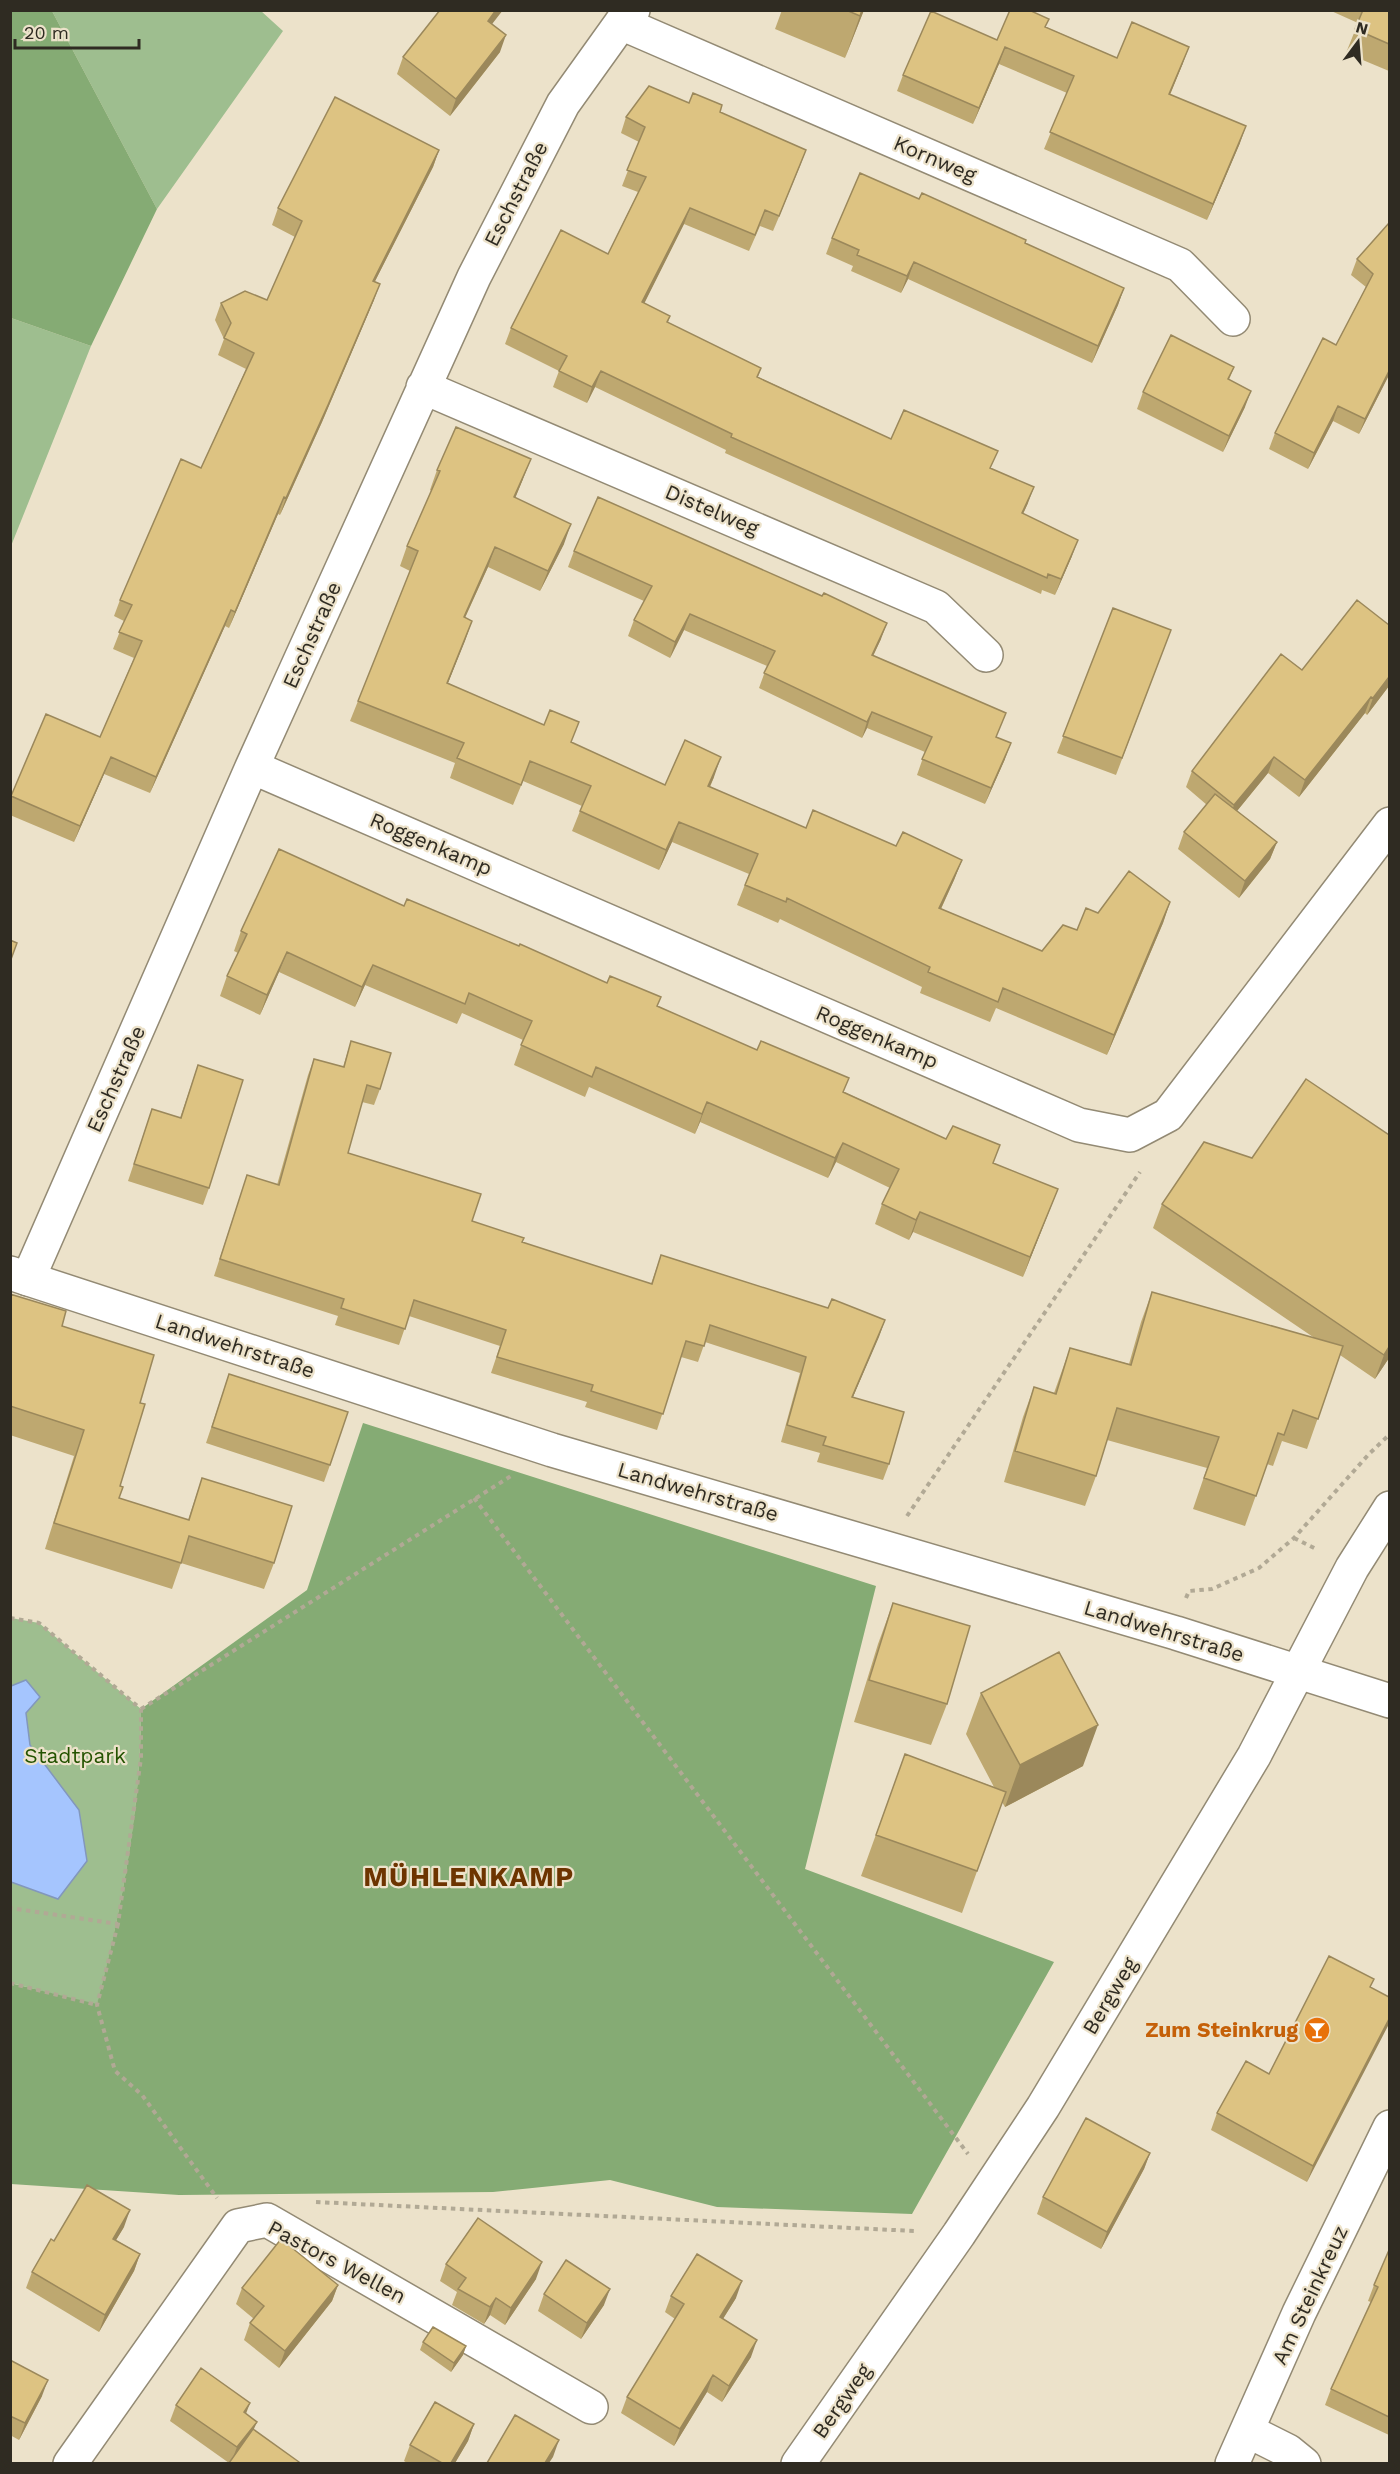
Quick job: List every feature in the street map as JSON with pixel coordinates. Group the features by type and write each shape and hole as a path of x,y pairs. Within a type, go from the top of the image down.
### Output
{"street":[{"name":"Kornweg","path":"627,17 1179,265 1233,319"},
{"name":"Eschstraße","path":"19,1276 474,277 563,104 627,17"},
{"name":"Distelweg","path":"423,387 936,607 986,655"},
{"name":"Roggenkamp","path":"252,767 1079,1125 1130,1135"},
{"path":"1130,1135 1168,1115 1389,824"},
{"name":"Landwehrstraße","path":"19,1276 552,1450 1176,1633 1389,1701"},
{"name":"Bergweg","path":"798,2463 992,2186 1049,2097 1254,1756 1352,1568 1389,1508"},
{"name":"Am Steinkreuz","path":"1232,2463 1299,2313 1389,2127"},
{"name":"Pastors Wellen","path":"70,2463 238,2226 267,2220 591,2407"},
{"path":"1248,2430 1288,2451 1304,2463"}],"path":[{"path":"886,1547 1140,1172 1130,1135"},
{"path":"1176,1633 1189,1591 1212,1589 1259,1568 1294,1538 1389,1434"},
{"path":"141,1709 552,1450"},
{"path":"474,1498 992,2186"},
{"path":"10,1617 39,1623 141,1709 141,1758 118,1924 97,2005 115,2071 142,2096 238,2226"},
{"path":"10,1908 118,1924"},
{"path":"10,1983 97,2005"},
{"path":"310,2202 959,2234"}],"green space":[{"path":"11,10 52,11 157,209 91,346 11,318"},
{"path":"52,11 261,11 283,31 157,209"},
{"path":"11,318 91,346 11,546"},
{"path":"363,1423 876,1586 805,1869 1054,1962 912,2214 717,2207 610,2180 493,2192 179,2195 11,2184 10,1983 97,2004 122,1895 134,1821 141,1709 307,1590"},
{"name":"Stadtpark","path":"11,1618 39,1623 141,1709 134,1821 122,1895 97,2005 11,1983"}],"water":[{"path":"26,1680 40,1697 26,1713 30,1745 79,1810 87,1861 58,1899 11,1882 11,1686"}],"building":[{"path":"440,10 496,10 488,21 506,35 456,99 403,57"},
{"path":"846,10 862,10 860,16"},
{"path":"1010,10 1029,10 1049,19 1045,27 1117,58 1132,22 1189,47 1169,94 1246,126 1213,204 1050,132 1074,76 1005,47 979,108 903,75 931,11 997,40"},
{"path":"1363,10 1389,10 1389,44 1355,29"},
{"path":"649,86 689,103 693,93 722,105 720,112 806,150 779,216 765,210 755,235 690,208 642,302 670,316 667,322 761,368 757,377 891,439 904,410 998,451 990,468 1034,487 1022,513 1078,540 1061,579 1048,574 1047,578 731,437 732,434 601,371 592,387 559,371 567,356 511,328 561,230 608,254 646,177 627,170 645,127 626,117"},
{"path":"335,97 439,150 373,281 380,284 328,405 286,498 284,497 235,612 231,610 156,777 111,757 80,826 11,796 46,714 100,737 142,641 119,632 132,605 120,600 181,459 201,468 254,353 224,338 231,323 221,303 245,291 267,300 302,221 278,208"},
{"path":"860,173 919,199 922,193 1124,288 1098,346 914,262 907,276 857,255 859,250 832,238"},
{"path":"1389,223 1389,371 1365,419 1338,406 1314,453 1275,433 1323,338 1336,345 1373,274 1357,259"},
{"path":"1171,335 1234,367 1228,379 1251,391 1229,436 1143,392"},
{"path":"456,427 531,459 514,497 571,524 548,571 495,547 464,617 472,621 447,683 544,725 550,710 579,722 571,742 665,785 685,740 721,757 708,786 806,828 813,810 896,846 903,832 962,860 939,908 1042,951 1063,925 1077,930 1086,908 1098,913 1129,871 1170,902 1114,1035 1003,988 998,1002 928,972 930,967 787,898 786,902 745,885 758,854 679,822 666,850 580,811 591,786 530,761 521,785 457,758 464,743 358,701 418,551 407,546 440,471 437,470"},
{"path":"598,497 822,596 824,593 887,623 872,655 1006,713 996,737 1011,743 991,788 922,759 932,737 872,712 867,722 764,673 775,651 690,614 675,642 634,620 652,586 574,551"},
{"path":"1357,600 1389,625 1389,677 1305,780 1274,757 1234,805 1192,771 1281,654 1302,670"},
{"path":"1113,608 1171,630 1122,758 1063,736"},
{"path":"1215,794 1277,842 1245,881 1184,832"},
{"path":"279,849 404,906 407,899 519,946 520,944 607,983 610,976 661,997 657,1006 757,1050 761,1041 849,1078 843,1092 946,1139 953,1126 1000,1145 993,1163 1058,1189 1030,1257 920,1212 916,1220 882,1204 899,1169 843,1143 835,1158 707,1102 702,1114 596,1067 592,1077 521,1045 532,1021 469,993 465,1004 373,965 362,987 287,952 267,995 227,976 247,934 241,931"},
{"path":"10,940 17,943 10,962"},
{"path":"351,1041 391,1053 380,1089 367,1085 348,1153 481,1194 472,1221 524,1238 522,1242 652,1284 661,1255 828,1308 832,1299 885,1320 852,1397 904,1412 889,1464 823,1445 826,1437 787,1425 806,1357 710,1325 704,1346 686,1341 663,1414 591,1391 593,1385 497,1357 506,1330 414,1300 405,1329 341,1308 344,1299 220,1259 247,1175 279,1185 314,1059 344,1067"},
{"path":"198,1065 243,1080 209,1188 134,1164 152,1109 181,1118"},
{"path":"1306,1079 1389,1135 1389,1347 1384,1355 1162,1204 1204,1142 1252,1158"},
{"path":"1152,1292 1343,1346 1318,1419 1293,1410 1284,1435 1278,1433 1256,1496 1204,1478 1219,1437 1117,1408 1096,1476 1015,1451 1034,1387 1056,1394 1070,1348 1131,1365"},
{"path":"10,1294 66,1311 62,1326 154,1355 140,1403 145,1404 120,1486 123,1487 119,1498 189,1520 202,1478 292,1506 274,1563 189,1536 181,1563 54,1523 84,1430 10,1406"},
{"path":"229,1374 348,1412 330,1465 212,1427"},
{"path":"893,1603 970,1626 947,1704 869,1680"},
{"path":"1059,1652 1098,1725 1020,1765 981,1693"},
{"path":"905,1754 1006,1792 977,1871 876,1835"},
{"path":"1329,1956 1374,1979 1370,1987 1389,1997 1389,2019 1313,2166 1217,2113 1246,2061 1269,2074"},
{"path":"1086,2118 1150,2153 1107,2232 1043,2197"},
{"path":"87,2185 130,2210 113,2239 140,2254 105,2315 32,2272 51,2239 54,2241"},
{"path":"478,2218 542,2262 511,2308 496,2298 490,2307 458,2289 466,2278 446,2264"},
{"path":"281,2239 338,2285 285,2351 250,2323 264,2306 242,2288"},
{"path":"1389,2250 1389,2417 1331,2389 1378,2287 1374,2285"},
{"path":"697,2254 742,2281 720,2317 757,2340 729,2386 713,2375 680,2429 627,2397 684,2304 671,2296"},
{"path":"566,2260 610,2289 587,2323 544,2294"},
{"path":"433,2327 466,2346 454,2363 423,2342"},
{"path":"10,2360 48,2380 25,2423 10,2416"},
{"path":"201,2368 250,2403 244,2412 257,2422 237,2447 176,2405"},
{"path":"435,2402 474,2424 451,2463 442,2463 410,2445"},
{"path":"515,2415 559,2440 545,2463 487,2463"},
{"path":"253,2429 299,2462 229,2463"}],"place":[{"name":"Zum Steinkrug","path":"1317,2030"}],"district":[{"name":"MÜHLENKAMP","path":"469,1877"}]}
